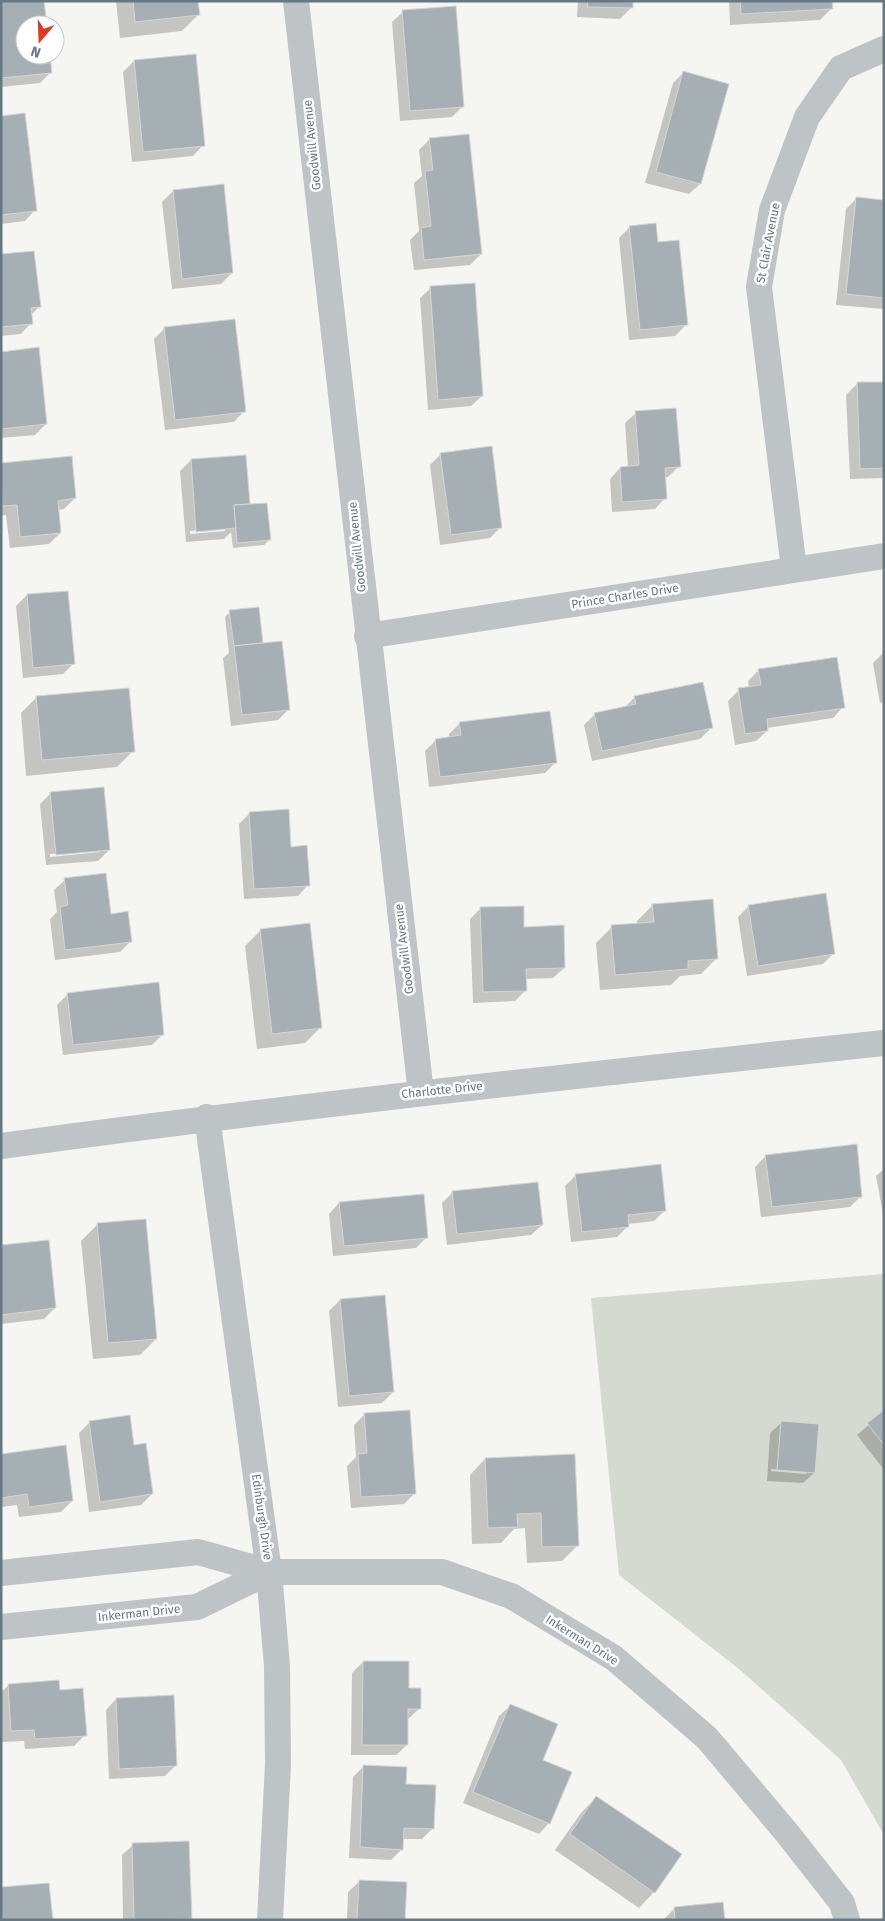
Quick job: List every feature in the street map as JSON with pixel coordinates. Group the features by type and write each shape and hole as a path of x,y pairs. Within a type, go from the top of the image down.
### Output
{"street":[{"name":"Goodwill Avenue","path":"296,1 367,636 421,1093"},
{"name":"St Clair Avenue","path":"794,569 759,287 768,230 772,210 807,117 841,68 884,49"},
{"name":"Prince Charles Drive","path":"367,636 884,556"},
{"name":"Charlotte Drive","path":"1,1146 207,1118 421,1093 884,1043"},
{"name":"Edinburgh Drive","path":"207,1118 269,1572 276,1666 278,1764 270,1920"},
{"name":"Inkerman Drive","path":"1,1573 198,1552 269,1572 442,1572 511,1596 614,1658 707,1738 787,1833 842,1903 846,1920"},
{"name":"Inkerman Drive","path":"1,1627 197,1607 269,1572"}],"shaded area":[{"path":"884,1274 884,1835 841,1760 739,1669 619,1575 591,1298"}],"building":[{"path":"1,1 44,1 46,15 15,15 15,65 51,65 52,73 1,78"},
{"path":"133,1 198,1 200,15 135,22"},
{"path":"588,1 633,1 633,8 587,7"},
{"path":"740,1 832,1 833,9 741,14"},
{"path":"456,6 464,107 410,111 402,10"},
{"path":"196,54 205,146 143,152 134,60"},
{"path":"683,71 729,84 701,184 656,172"},
{"path":"25,113 37,211 1,215 1,116"},
{"path":"469,134 482,254 424,260 421,228 431,226 425,171 433,170 429,138"},
{"path":"224,184 233,273 182,279 173,190"},
{"path":"856,197 884,200 884,298 846,294"},
{"path":"656,223 658,242 679,240 688,325 640,330 629,226"},
{"path":"34,251 41,307 31,308 33,324 1,327 1,254"},
{"path":"475,283 483,396 438,400 430,286"},
{"path":"235,319 246,412 175,420 164,327"},
{"path":"39,347 47,424 1,429 1,352"},
{"path":"857,382 884,382 884,468 860,469"},
{"path":"676,408 681,467 665,468 667,499 622,502 620,467 639,465 635,411"},
{"path":"492,446 502,528 451,535 440,453"},
{"path":"246,455 250,504 234,505 236,528 196,532 191,459"},
{"path":"72,456 76,498 58,501 61,533 20,537 17,505 2,506 1,463"},
{"path":"267,503 271,540 237,543 234,505"},
{"path":"68,591 75,664 33,668 27,594"},
{"path":"259,607 263,643 234,646 229,610"},
{"path":"282,641 290,710 242,715 234,646"},
{"path":"837,657 845,708 767,719 768,731 745,734 738,688 761,685 758,669"},
{"path":"703,682 713,728 602,751 594,713 636,704 634,696"},
{"path":"129,688 135,752 42,760 36,696"},
{"path":"550,711 557,763 440,777 435,739 461,735 459,722"},
{"path":"104,787 110,850 56,855 50,792"},
{"path":"289,809 291,847 307,845 310,886 254,889 249,812"},
{"path":"106,873 111,914 128,911 132,942 65,950 60,907 68,905 64,878"},
{"path":"826,893 835,954 758,966 748,905"},
{"path":"713,899 718,959 688,961 688,969 615,975 611,925 654,922 652,904"},
{"path":"524,906 524,927 564,925 565,968 526,969 527,991 483,992 480,907"},
{"path":"310,923 322,1028 272,1034 260,929"},
{"path":"159,982 164,1035 73,1045 67,993"},
{"path":"857,1144 862,1197 772,1207 765,1155"},
{"path":"661,1164 666,1211 628,1215 629,1227 582,1232 575,1174"},
{"path":"538,1182 543,1225 457,1234 452,1191"},
{"path":"424,1194 428,1238 344,1246 339,1202"},
{"path":"146,1219 157,1339 108,1343 97,1223"},
{"path":"49,1240 56,1308 1,1315 1,1245"},
{"path":"385,1295 394,1392 349,1396 340,1299"},
{"path":"410,1410 416,1494 361,1497 358,1454 367,1453 364,1413"},
{"path":"884,1410 884,1445 867,1423"},
{"path":"130,1415 134,1445 146,1443 153,1494 100,1502 89,1421"},
{"path":"781,1421 819,1424 815,1473 777,1470"},
{"path":"66,1445 73,1501 29,1507 27,1494 1,1498 1,1454"},
{"path":"575,1454 579,1546 542,1547 541,1513 517,1514 518,1527 488,1528 485,1458"},
{"path":"363,1661 409,1661 409,1688 421,1688 421,1709 408,1709 408,1745 362,1745"},
{"path":"59,1680 60,1690 83,1688 87,1736 35,1739 34,1730 11,1731 8,1684"},
{"path":"174,1695 177,1766 119,1769 116,1698"},
{"path":"510,1704 558,1724 543,1760 572,1772 550,1824 473,1792"},
{"path":"363,1765 407,1767 406,1784 436,1785 434,1829 404,1828 403,1850 360,1847"},
{"path":"596,1796 682,1854 655,1893 570,1834"},
{"path":"189,1841 192,1919 134,1920 132,1843"},
{"path":"359,1880 407,1882 405,1920 357,1920"},
{"path":"49,1883 53,1920 1,1920 1,1887"},
{"path":"723,1902 725,1920 675,1920 674,1907"}]}
